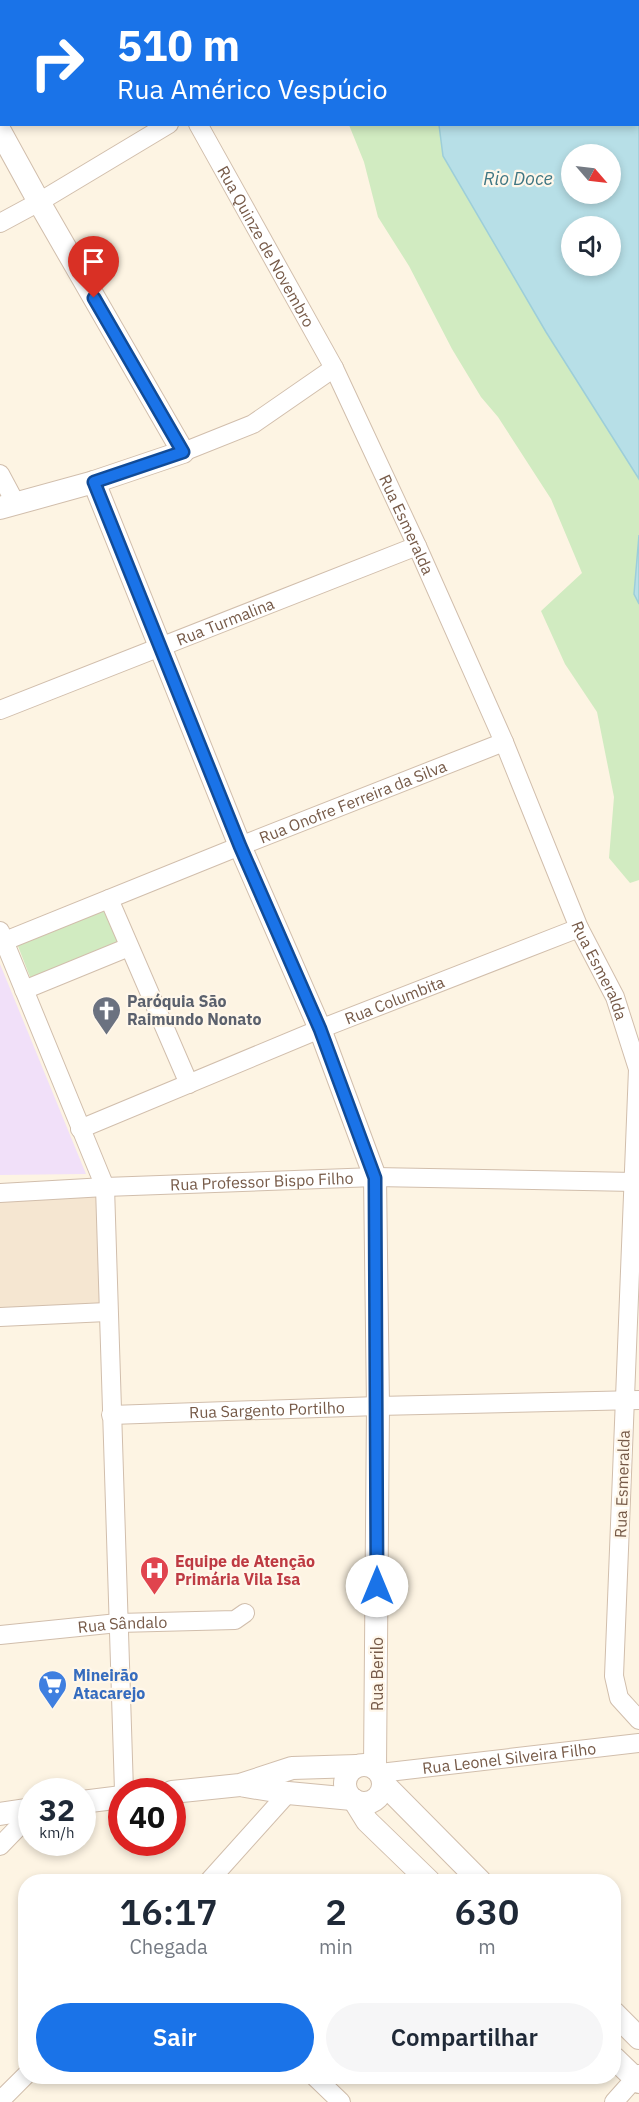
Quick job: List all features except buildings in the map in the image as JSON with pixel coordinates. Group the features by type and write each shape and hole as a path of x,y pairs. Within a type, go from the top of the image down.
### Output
{"street":[{"path":"0,223 166,126"},
{"name":"Rua Quinze de Novembro","path":"199,126 334,368"},
{"path":"0,131 183,452"},
{"path":"0,474 8,506 94,482 183,452 253,424 334,368"},
{"name":"Rua Esmeralda","path":"334,368 417,546 504,742 579,928 615,997 638,1069 634,1182 632,1400 614,1676 620,1698 639,1720"},
{"name":"Rua Berilo","path":"94,482 240,846 320,1029 375,1178 378,1406 374,1773"},
{"name":"Rua Turmalina","path":"0,710 417,546"},
{"name":"Rua Onofre Ferreira da Silva","path":"2,939 109,899 504,742"},
{"path":"109,899 189,1084"},
{"name":"Rua Columbita","path":"80,1129 320,1029 579,928"},
{"path":"2,939 105,1187 124,1778"},
{"path":"24,990 129,947"},
{"name":"Rua Professor Bispo Filho","path":"0,1193 375,1178 634,1182"},
{"path":"0,1317 108,1312"},
{"name":"Rua Sargento Portilho","path":"111,1415 632,1400"},
{"name":"Rua Sândalo","path":"0,1635 118,1623 235,1620 245,1613"},
{"name":"Rua Leonel Silveira Filho","path":"374,1773 639,1743"},
{"path":"186,1791 240,1785 292,1768 374,1773 473,1874"},
{"path":"240,1785 364,1803 380,1796 374,1773"},
{"path":"374,1773 347,1776 345,1782 348,1794 367,1821 422,1874"},
{"path":"214,1874 288,1793"},
{"path":"0,1814 18,1812"},
{"path":"0,1846 18,1826"},
{"path":"621,2020 639,2038"},
{"path":"614,2102 638,2078 621,2064"},
{"path":"0,2101 18,2082"},
{"path":"322,2084 341,2102"}],"shaded area":[{"path":"0,964 86,1174 0,1175"},
{"path":"0,1192 96,1192 101,1307 0,1313"}],"green space":[{"path":"349,126 439,126 443,156 546,332 639,479 639,535 634,594 639,604 639,880 630,883 609,858 614,797 597,712 565,664 541,611 582,573 551,499 498,417 481,397 452,349 409,266 378,217 364,162"},
{"path":"108,903 126,946 32,982 16,941"}],"water":[{"name":"Rio Doce","path":"439,126 639,126 639,479 546,332 443,156"},
{"path":"639,535 639,604 634,594"}],"place":[{"name":"Paróquia São Raimundo Nonato","path":"106,1036"},
{"name":"Equipe de Atenção Primária Vila Isa","path":"154,1596"},
{"name":"Mineirão Atacarejo","path":"52,1710"}],"route":[{"path":"94,298 183,452 94,482 240,846 320,1029 375,1178 378,1406 377,1586"}]}
